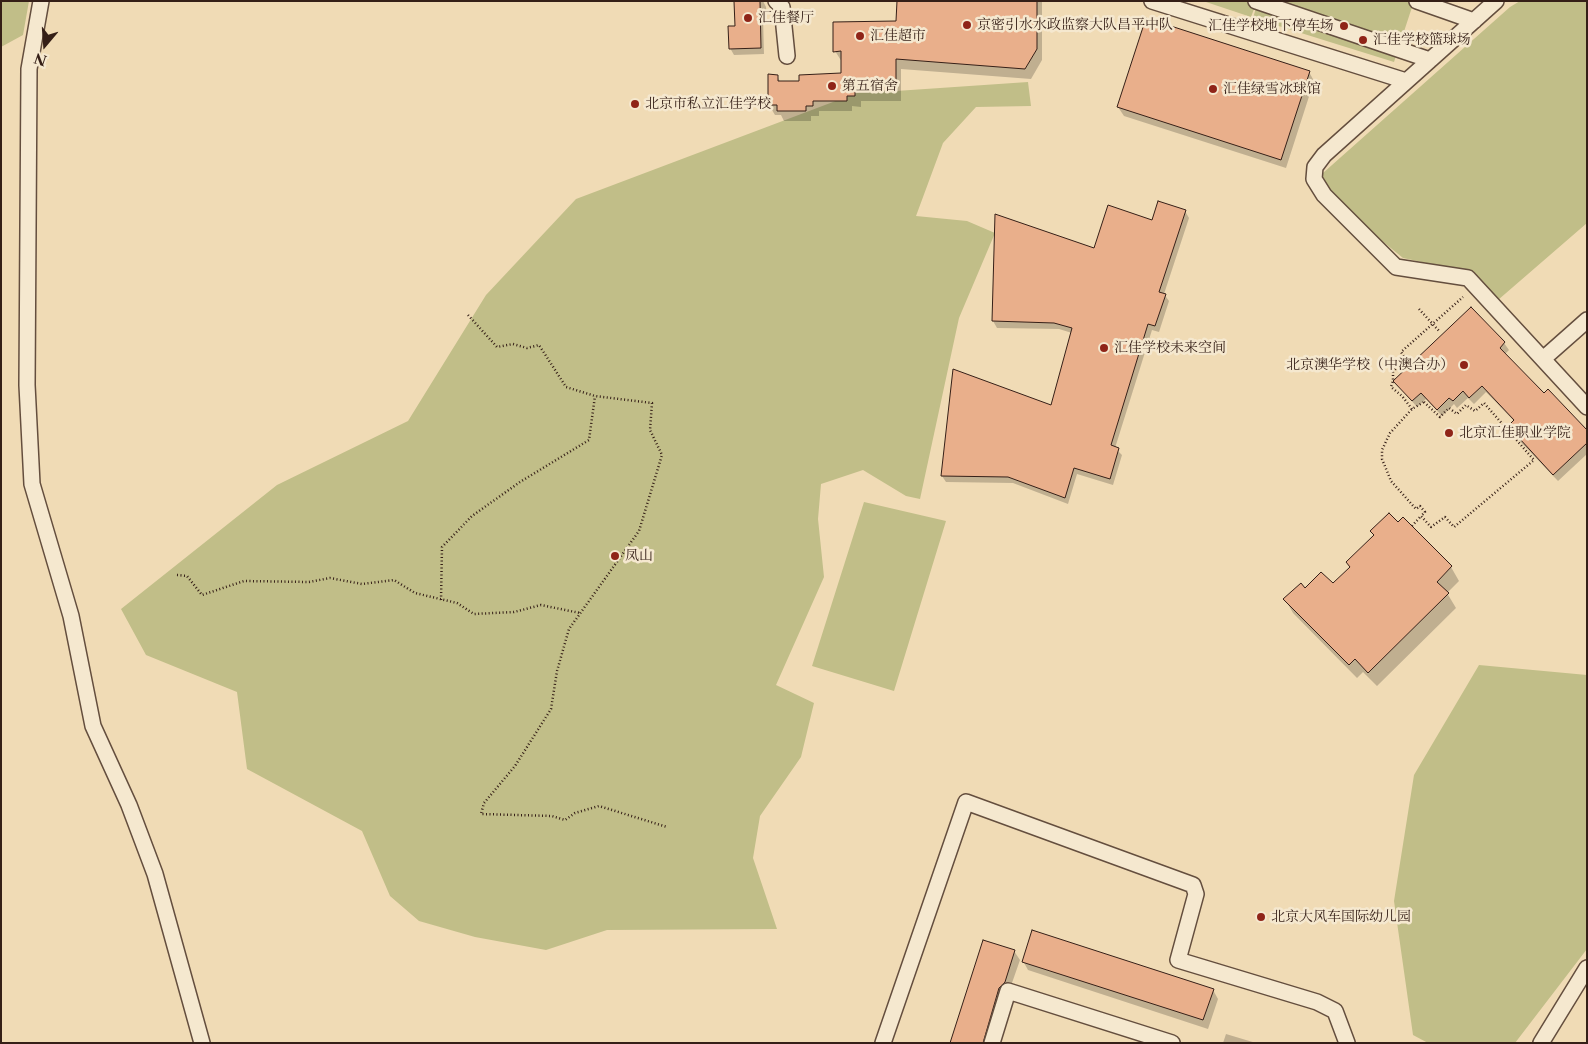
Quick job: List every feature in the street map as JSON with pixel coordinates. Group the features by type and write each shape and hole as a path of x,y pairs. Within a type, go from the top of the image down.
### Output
{"street":[{"path":"41,1 29,69 27,385 32,484 71,616 93,726 129,805 155,874 202,1043"},
{"path":"776,1 782,7 787,56"},
{"path":"1152,1 1406,82"},
{"path":"1256,1 1430,60"},
{"path":"1496,1 1324,155 1315,167 1314,178 1324,195 1396,267 1468,278 1587,407"},
{"path":"1418,2 1474,21"},
{"path":"1543,359 1587,320"},
{"path":"883,1043 966,802 1193,885 1196,894 1178,960 1317,1002 1335,1011 1347,1043"},
{"path":"1541,1043 1587,968"},
{"path":"992,1043 1008,991 1172,1043"}],"path":[{"path":"1412,409 1402,396 1391,387 1393,372 1405,358 1401,352 1463,297"},
{"path":"1419,309 1440,332"},
{"path":"468,315 497,347 514,344 527,348 539,345 566,387 595,396 652,403 650,430 662,455 639,531 569,629 557,671 550,709 515,766 484,802 481,814 552,816 565,820 575,813 599,806 667,827"},
{"path":"441,600 442,547 480,511 520,482 590,440 595,396"},
{"path":"1412,526 1421,516 1425,512 1420,506 1416,509 1391,481 1382,459 1385,441 1412,409 1424,402 1440,417 1449,408 1457,414 1466,405 1475,411 1484,403 1534,460 1454,527 1445,516 1431,527 1421,516"},
{"path":"177,575 187,576 202,595 244,580 309,582 330,578 362,584 394,580 415,593 457,603 474,614 514,612 540,605 580,614"}],"shaded area":[{"path":"1,1 29,1 23,35 1,47"},
{"path":"1203,1 1257,1 1251,17"},
{"name":"汇佳学校篮球场","path":"1258,1 1414,1 1394,62 1253,18"},
{"path":"1520,1 1587,1 1587,223 1498,300 1474,273 1403,258 1322,192 1323,173 1510,7"},
{"path":"1028,82 1031,106 976,107 943,143 916,216 967,221 995,233 959,318 920,499 906,496 863,470 821,484 818,519 824,577 776,685 814,703 801,757 760,816 753,858 777,929 607,930 546,950 475,937 419,921 390,896 362,831 247,769 237,692 146,655 121,609 277,485 408,421 486,295 576,199 870,88 896,91"},
{"path":"864,502 946,521 894,691 812,666"},
{"path":"1479,665 1587,675 1587,949 1515,1043 1428,1043 1413,1035 1394,901 1414,775"}],"building":[{"name":"汇佳餐厅","path":"734,1 760,1 761,48 729,49 728,26 735,26"},
{"path":"897,1 1037,1 1037,49 1025,69 896,59 896,91 855,91 855,96 847,96 847,101 813,101 813,106 806,106 806,111 777,111 777,105 768,105 768,74 778,75 778,81 799,81 799,75 841,73 841,51 833,52 833,22 896,21"},
{"name":"汇佳绿雪冰球馆","path":"1146,18 1310,71 1281,160 1117,107"},
{"name":"汇佳学校未来空间","path":"1158,201 1186,210 1159,292 1166,294 1155,326 1148,324 1111,445 1119,448 1110,479 1074,468 1065,498 1008,477 941,476 953,369 1051,405 1072,328 1054,323 992,321 995,214 1094,248 1108,205 1152,220"},
{"name":"北京澳华学校（中澳合办）","path":"1471,307 1505,342 1500,348 1544,393 1548,389 1587,430 1587,443 1553,475 1508,426 1514,420 1482,386 1469,398 1463,391 1453,401 1449,398 1437,410 1421,393 1412,401 1393,381"},
{"path":"1389,513 1398,522 1403,517 1452,566 1437,582 1449,593 1368,673 1355,659 1349,665 1283,599 1301,583 1305,588 1321,572 1333,583 1350,567 1346,562 1374,535 1370,531"},
{"path":"1032,930 1214,989 1203,1020 1022,962"},
{"path":"983,940 1015,950 1005,982 999,988 983,1043 950,1043"}],"place":[{"name":"汇佳餐厅","path":"748,18"},
{"name":"京密引水水政监察大队昌平中队","path":"967,25"},
{"name":"汇佳学校地下停车场","path":"1344,26"},
{"name":"汇佳超市","path":"860,36"},
{"name":"汇佳学校篮球场","path":"1363,40"},
{"name":"第五宿舍","path":"832,86"},
{"name":"汇佳绿雪冰球馆","path":"1213,89"},
{"name":"北京市私立汇佳学校","path":"635,104"},
{"name":"汇佳学校未来空间","path":"1104,348"},
{"name":"北京澳华学校（中澳合办）","path":"1464,365"},
{"name":"北京汇佳职业学院","path":"1449,433"},
{"name":"凤山","path":"615,556"},
{"name":"北京大风车国际幼儿园","path":"1261,917"}]}
